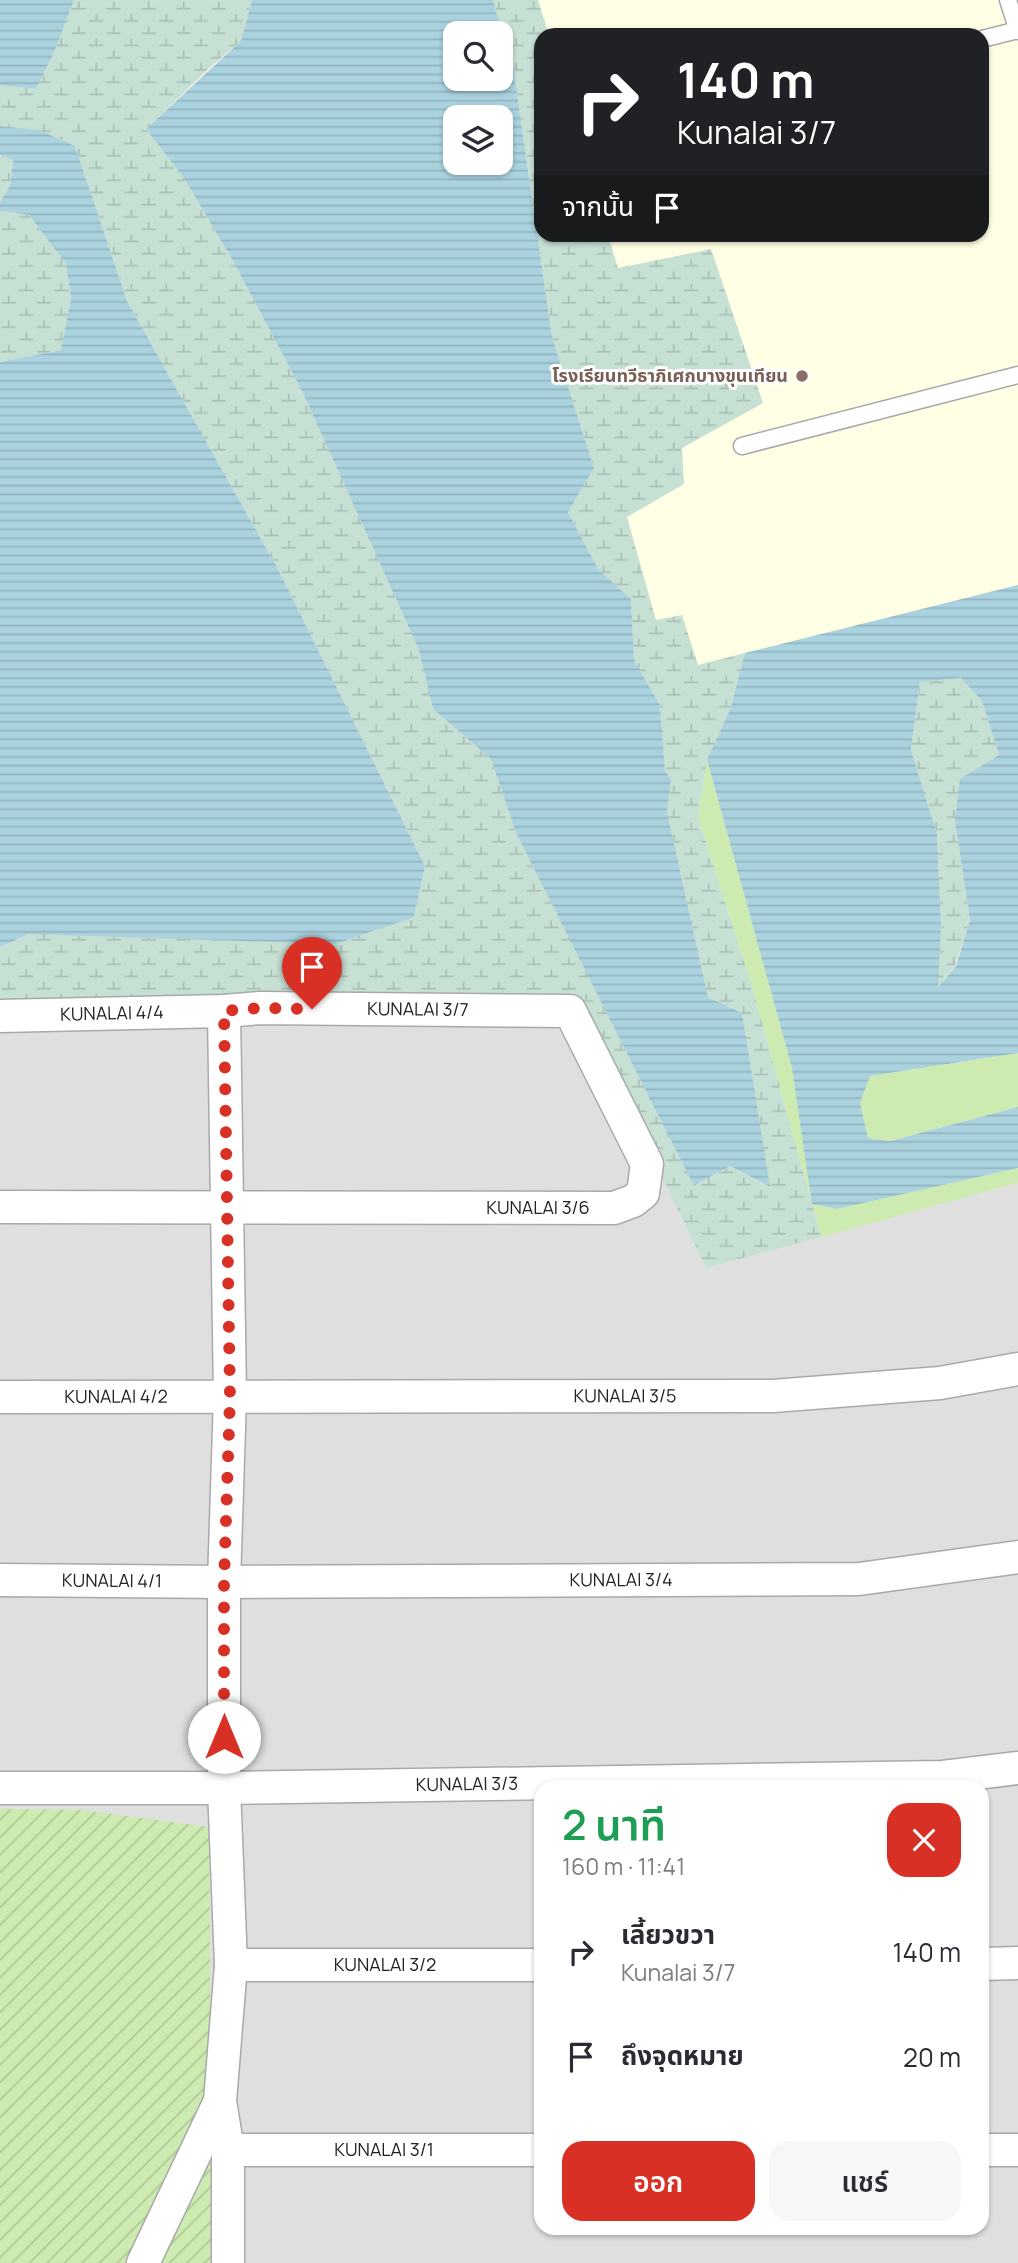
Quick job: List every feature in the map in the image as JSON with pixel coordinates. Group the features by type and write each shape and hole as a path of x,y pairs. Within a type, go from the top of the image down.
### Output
{"street":[{"name":"KUNALAI 3/7","path":"224,1011 274,1008 570,1011"},
{"name":"KUNALAI 4/4","path":"0,1016 224,1011"},
{"path":"224,1011 230,1397 224,1582 223,1788 231,1965 220,2101 228,2150 228,2263"},
{"name":"KUNALAI 3/6","path":"0,1207 614,1208 633,1201 643,1193 647,1164 570,1011"},
{"name":"KUNALAI 3/5","path":"230,1397 773,1396 940,1383 1018,1370"},
{"name":"KUNALAI 4/2","path":"0,1397 230,1397"},
{"name":"KUNALAI 3/4","path":"224,1582 859,1579 1018,1557"},
{"name":"KUNALAI 4/1","path":"0,1580 224,1582"},
{"name":"KUNALAI 3/3","path":"747,1780 943,1777 1018,1768"},
{"name":"KUNALAI 3/3","path":"0,1788 534,1783"},
{"path":"989,1964 1018,1963"},
{"name":"KUNALAI 3/2","path":"231,1965 534,1965"},
{"path":"143,2263 220,2101"},
{"name":"KUNALAI 3/1","path":"228,2150 534,2150"},
{"path":"989,2150 1018,2150"}],"lane":[{"path":"989,37 1018,31 1008,0"},
{"path":"742,446 1018,375"}],"shaded area":[{"name":"โรงเรียนทวีธาภิเศกบางขุนเทียน","path":"481,0 1018,0 1018,585 670,672 549,242 989,242 989,28 534,28 534,35 513,34 513,21 493,21"},
{"path":"577,1003 706,1268 1018,1183 1018,2263 0,2263 0,1004"}],"green space":[{"path":"74,0 252,0 241,41 146,129 184,178 233,261 302,391 419,650 433,709 491,759 516,833 695,1186 730,1166 769,1187 742,1013 708,997 667,812 671,780 665,770 660,705 634,660 631,599 598,569 568,512 594,468 552,337 538,242 610,242 618,268 711,249 763,403 682,448 684,484 627,517 656,620 682,615 698,665 745,653 731,707 707,760 698,817 753,990 821,1237 706,1268 577,1003 0,1004 0,947 29,934 414,917 425,866 279,571 127,301 75,146 39,130 0,126 0,85 36,89 55,50"},
{"path":"493,0 538,0 547,28 534,28 534,212 513,70 513,21 499,21"},
{"path":"0,155 13,160 10,186 0,202"},
{"path":"0,211 29,215 66,264 71,299 61,350 0,362"},
{"path":"961,678 982,701 999,755 955,821 970,920 955,966 937,988 941,925 937,834 911,750 920,682"},
{"path":"707,760 792,1068 815,1205 837,1209 1018,1168 1018,1183 821,1237 753,990 698,817"},
{"path":"1018,1053 1018,1107 890,1141 868,1138 860,1103 870,1076"},
{"path":"0,1809 82,1810 209,1827 212,2263 0,2263"}],"water":[{"path":"0,0 74,0 55,50 36,89 0,85"},
{"path":"252,0 493,0 499,21 443,21 443,91 513,91 513,70 534,212 534,242 538,242 552,337 594,468 568,512 598,569 631,599 634,660 660,705 665,770 671,780 667,812 708,997 742,1013 770,1187 730,1166 694,1186 516,833 491,759 433,709 419,650 302,391 233,261 184,178 146,129 241,41"},
{"path":"0,126 39,130 75,146 127,301 279,571 425,866 414,917 335,944 29,934 0,947 0,362 61,350 71,299 66,264 29,215 0,211 0,202 10,186 13,160 0,155"},
{"path":"1018,585 1018,1053 870,1076 860,1103 868,1138 890,1141 1018,1107 1018,1168 837,1209 812,1204 792,1068 707,760 731,707 745,653","holes":["961,678 982,701 999,755 960,779 955,821 970,920 956,966 938,987 941,925 937,834 911,750 920,682"]}],"place":[{"name":"โรงเรียนทวีธาภิเศกบางขุนเทียน","path":"802,376"}],"route":[{"path":"224,1737 224,1582 230,1397 224,1011 260,1008 312,1009"}]}
